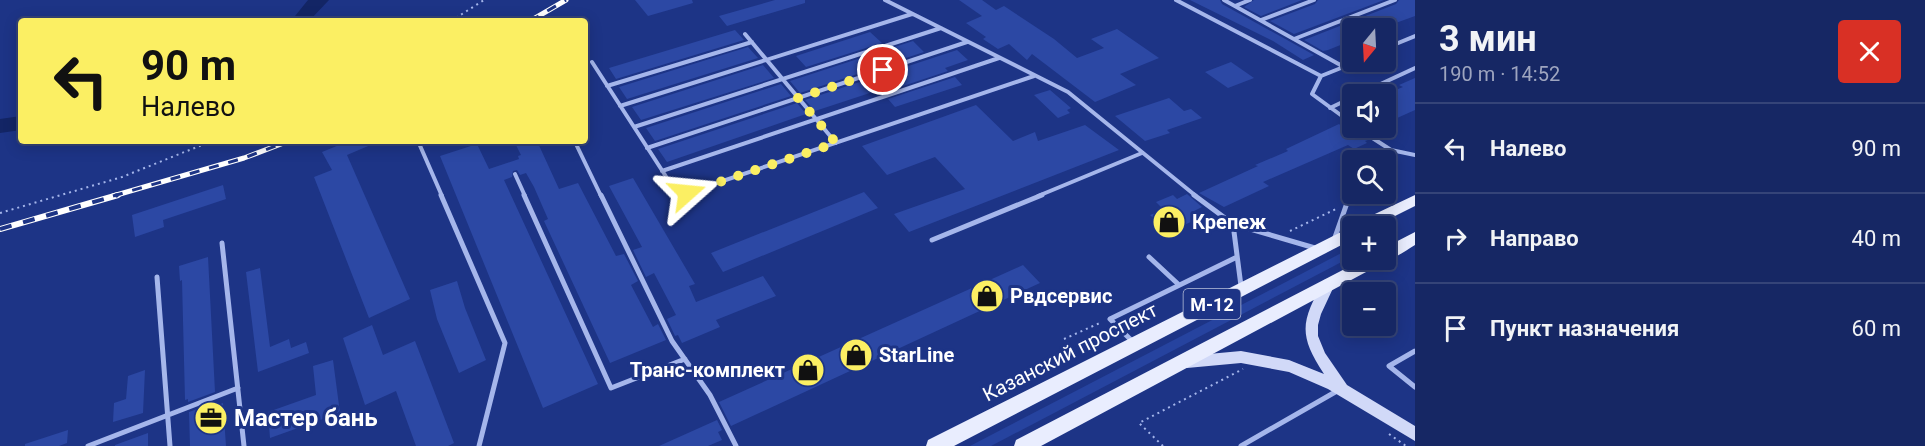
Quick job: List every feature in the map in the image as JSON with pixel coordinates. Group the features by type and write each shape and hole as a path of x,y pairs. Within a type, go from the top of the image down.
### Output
{"main road":[{"path":"1383,216 1415,200"},
{"name":"Казанский проспект","path":"935,446 1342,238"},
{"path":"1396,248 1415,238"},
{"name":"М-12","path":"1023,446 1186,362 1356,270"}],"street":[{"path":"1329,284 1313,311 1310,332 1316,350 1343,387"},
{"path":"1186,362 1239,357 1265,360 1313,374 1343,387 1415,434"}],"lane":[{"path":"885,0 1068,92 1233,224 1278,237 1326,246 1347,204"},
{"path":"1176,0 1321,76"},
{"path":"1224,0 1342,66"},
{"path":"1235,6 1250,0"},
{"path":"1261,20 1314,0"},
{"path":"1294,39 1395,0"},
{"path":"620,106 912,14"},
{"path":"634,127 941,28"},
{"path":"745,33 836,143"},
{"path":"1396,44 1415,36"},
{"path":"607,86 752,42"},
{"path":"647,148 967,42"},
{"path":"662,171 999,58"},
{"path":"592,62 676,192 687,193 1034,76"},
{"path":"1342,68 1321,76 1312,94 1342,116"},
{"path":"1381,84 1415,68"},
{"path":"1330,108 1342,102"},
{"path":"1371,138 1388,150"},
{"path":"419,144 505,343 479,446"},
{"path":"576,144 672,341 710,394 736,446"},
{"path":"1396,151 1415,155"},
{"path":"932,240 1142,153"},
{"path":"515,174 611,388 685,359"},
{"path":"1233,224 1241,289"},
{"path":"222,243 244,446"},
{"path":"1149,257 1178,284"},
{"path":"1134,344 1110,319 1237,257"},
{"path":"157,277 170,446"},
{"path":"1415,351 1389,366 1415,387"},
{"path":"1241,446 1343,387"},
{"path":"88,446 238,388"}],"path":[{"path":"456,18 484,0"},
{"path":"0,213 122,177 204,144"},
{"path":"1278,237 1347,204"},
{"path":"1064,339 1110,319"},
{"path":"1163,446 1138,423 1244,369"},
{"path":"1387,433 1406,446"}],"shaded area":[{"path":"1342,253 1342,262 991,446 970,446"}],"building":[{"path":"635,0 692,0 693,3 648,16"},
{"path":"775,0 805,0 805,3 727,26 719,16"},
{"path":"959,0 982,0 996,10 1004,6 1054,39 1077,58 1104,48 1091,39 1117,29 1159,58 1120,74 1136,85 1095,102 1032,54 1027,60 1009,44 998,49 983,39 986,37 966,23 982,16"},
{"path":"1190,0 1220,0 1222,4 1314,55 1303,60 1273,41"},
{"path":"1254,0 1302,0 1261,16 1244,7"},
{"path":"1318,0 1384,0 1294,34 1270,21 1315,4"},
{"path":"1399,0 1415,0 1415,16 1396,23 1396,18 1360,18 1396,4"},
{"path":"1342,25 1342,44 1328,50 1323,51 1304,40"},
{"path":"735,30 744,40 616,79 609,68"},
{"path":"870,32 882,43 806,67 796,56"},
{"path":"913,41 924,52 800,93 790,81"},
{"path":"748,47 758,58 627,99 619,87"},
{"path":"957,50 968,60 945,68 948,71 882,93 879,90 815,111 805,100"},
{"path":"1231,62 1254,78 1228,88 1205,72"},
{"path":"763,65 774,78 641,120 632,107"},
{"path":"955,77 962,85 895,107 888,99"},
{"path":"1415,78 1415,110 1396,119 1396,90 1403,87 1399,85"},
{"path":"781,84 791,96 655,141 646,128"},
{"path":"1050,90 1071,108 1067,110 1070,113 1058,118 1034,95"},
{"path":"1169,98 1184,111 1191,109 1202,118 1167,130 1170,133 1145,141 1115,116"},
{"path":"797,103 806,114 667,162 658,149"},
{"path":"976,105 1013,141 1035,132 1038,141 1085,125 1119,150 909,232 894,214 965,189 935,157 887,175 862,146"},
{"path":"1339,124 1342,126 1342,138 1366,138 1368,140 1365,141 1367,143 1354,149 1348,145 1263,182 1269,186 1224,207 1199,193 1288,151 1286,149"},
{"path":"342,144 373,144 347,155 410,299 369,318 314,177 332,170 322,152"},
{"path":"477,144 489,169 519,159 518,156 521,155 516,144 538,144 559,189 578,183 616,256 624,254 638,281 631,285 653,327 658,324 666,340 610,363 544,221 548,219 534,187 526,173 520,175 517,170 513,171 512,177 504,180 598,384 543,408 440,156"},
{"path":"633,178 695,284 689,286 696,302 763,276 776,296 716,320 720,327 682,343 678,335 675,336 667,319 676,315 654,273 646,277 633,250 642,247 609,186"},
{"path":"223,185 226,199 163,220 164,227 135,237 132,215"},
{"path":"864,192 878,208 723,272 711,253"},
{"path":"1187,194 1202,207 1192,212 1200,218 1168,232 1150,215 1164,210 1156,202 1173,195 1177,199"},
{"path":"208,257 215,392 188,402 188,399 185,400 182,280 180,281 179,266"},
{"path":"1023,265 1040,283 731,426 719,402"},
{"path":"260,268 270,347 289,339 291,348 306,342 309,353 258,372 246,272"},
{"path":"457,281 486,360 459,373 437,319 430,290"},
{"path":"372,325 383,355 415,341 454,443 448,446 416,446 396,391 365,405 343,338"},
{"path":"333,360 340,413 270,438 268,412 316,395 313,366"},
{"path":"145,370 143,413 113,422 114,403 126,399 128,376"},
{"path":"216,402 216,406 223,403 226,446 190,446 189,412"},
{"path":"717,420 722,430 718,432 722,440 708,446 659,446"},
{"path":"68,430 67,443 59,446 25,446 25,444"},
{"path":"148,433 148,446 115,446 115,445"}],"waterway":[{"path":"302,18 312,5 320,0"},
{"path":"0,126 18,123"}],"railway":[{"path":"535,18 566,0"},
{"path":"113,196 244,158 281,144"},
{"path":"0,229 118,195"}],"place":[{"name":"Крепеж","path":"1169,222"},
{"name":"Рвдсервис","path":"987,296"},
{"name":"StarLine","path":"856,355"},
{"name":"Транс-комплект","path":"808,370"},
{"name":"Мастер бань","path":"211,418"}],"route":[{"path":"687,193 836,143 798,98 883,70"}]}
